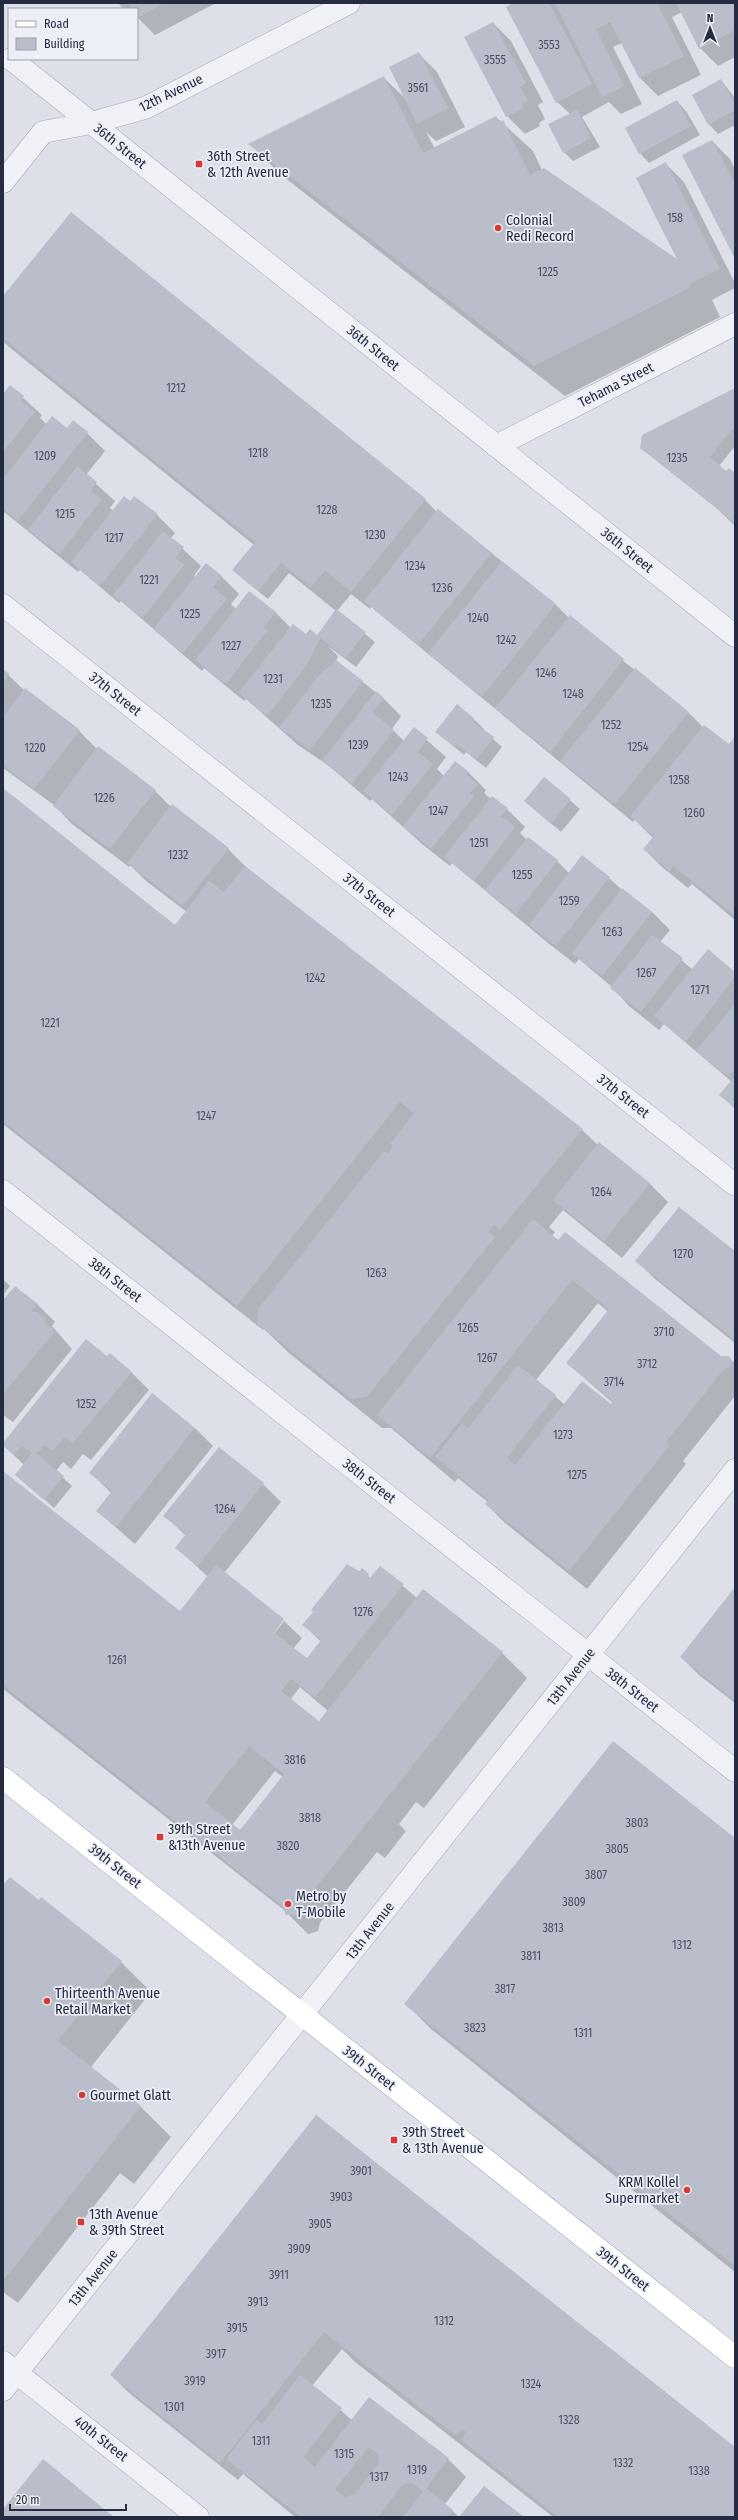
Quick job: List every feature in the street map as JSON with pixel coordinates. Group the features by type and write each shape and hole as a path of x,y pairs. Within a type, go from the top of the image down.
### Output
{"main road":[{"name":"39th Street","path":"3,1778 735,2357"}],"street":[{"name":"12th Avenue","path":"3,182 42,132 91,122 145,108 349,3"},
{"name":"36th Street","path":"13,60 735,636"},
{"name":"Tehama Street","path":"496,446 735,324"},
{"name":"37th Street","path":"3,605 735,1185"},
{"name":"38th Street","path":"3,1191 735,1771"},
{"name":"13th Avenue","path":"3,2390 10,2367 303,2016 735,1470"},
{"name":"40th Street","path":"10,2367 198,2517"}],"building":[{"path":"129,3 164,3 138,17 138,8 132,8"},
{"path":"513,3 549,3 592,84 556,103 506,7"},
{"path":"555,3 657,3 684,56 639,78 610,22 596,29 624,86 602,97"},
{"path":"676,3 732,3 735,8 735,30 699,49"},
{"path":"493,22 526,83 520,87 528,101 521,105 523,108 506,117 464,37"},
{"path":"419,52 448,108 417,124 389,67"},
{"path":"384,76 423,153 496,116 499,122 503,120 530,175 544,168 677,259 636,178 666,162 720,269 690,284 691,287 534,366 248,144"},
{"path":"721,79 735,104 735,110 708,125 692,95"},
{"path":"677,100 691,126 639,154 625,128"},
{"path":"577,110 591,138 563,153 548,124"},
{"path":"712,140 735,184 735,259 682,155"},
{"path":"71,212 426,499 351,592 325,570 311,587 281,563 258,591 232,570 255,542 3,338 3,296"},
{"path":"10,385 24,396 21,401 35,412 3,452 3,394"},
{"path":"735,388 735,426 710,457 726,471 729,468 735,473 735,523 640,448 642,435"},
{"path":"52,416 67,428 73,420 88,432 18,521 3,509 3,479"},
{"path":"77,466 97,482 91,491 102,499 60,554 28,530"},
{"path":"124,496 130,501 134,496 158,514 100,586 71,562"},
{"path":"438,509 492,553 418,645 364,601"},
{"path":"163,531 184,547 175,558 184,565 143,618 113,595"},
{"path":"502,561 556,604 482,697 428,653"},
{"path":"206,563 222,576 213,587 227,599 183,653 153,629"},
{"path":"249,591 276,612 263,628 267,631 226,684 195,660"},
{"path":"336,609 366,632 346,658 320,638 307,665 267,716 238,693 293,624 306,634 310,629 317,635"},
{"path":"570,615 624,659 550,752 495,708"},
{"path":"336,660 363,681 310,750 279,727 320,674"},
{"path":"635,668 689,712 615,804 560,761"},
{"path":"3,669 9,674 3,682"},
{"path":"25,688 80,730 34,789 3,765 3,717"},
{"path":"376,691 384,698 372,712 394,730 352,784 322,761"},
{"path":"457,704 475,719 473,722 494,737 476,760 456,744 454,746 435,732"},
{"path":"704,725 729,744 735,736 735,916 673,866 670,871 643,849 654,836 630,816"},
{"path":"414,727 428,738 418,752 433,764 392,815 363,791"},
{"path":"98,746 156,790 110,849 53,806"},
{"path":"455,761 469,772 466,775 478,784 470,793 474,796 431,849 403,826"},
{"path":"544,777 571,799 551,824 524,801"},
{"path":"3,788 175,925 209,881 224,892 245,866 583,1129 500,1230 494,1225 488,1232 495,1237 367,1397 351,1399 257,1323 258,1309 384,1151 388,1154 393,1147 390,1144 414,1113 400,1102 237,1306 3,1122"},
{"path":"492,796 508,808 501,816 515,827 474,881 444,857"},
{"path":"172,804 229,848 183,906 127,863"},
{"path":"528,837 558,860 516,914 485,890"},
{"path":"582,855 610,877 556,946 529,925"},
{"path":"622,888 652,912 602,976 572,953"},
{"path":"652,935 683,958 641,1012 610,988"},
{"path":"708,949 735,972 735,977 686,1042 654,1016"},
{"path":"735,1004 735,1069 728,1077 696,1051"},
{"path":"735,1076 735,1108 719,1095"},
{"path":"599,1142 650,1183 604,1241 553,1200"},
{"path":"679,1207 735,1251 735,1340 635,1261"},
{"path":"533,1219 558,1240 565,1232 721,1356 729,1356 732,1361 731,1366 724,1369 666,1442 669,1446 569,1571 485,1504 488,1500 435,1457 462,1423 468,1428 518,1365 556,1395 507,1458 515,1465 582,1381 611,1404 613,1401 566,1363 609,1309 572,1280 430,1458 377,1415"},
{"path":"15,1286 38,1304 31,1312 38,1312 45,1318 46,1324 55,1331 3,1394 3,1300"},
{"path":"86,1339 107,1356 110,1353 132,1372 73,1443 65,1437 52,1451 44,1445 37,1454 64,1476 44,1500 15,1475 32,1453 22,1446 14,1455 3,1446 3,1443"},
{"path":"152,1393 195,1428 116,1527 96,1511 112,1491 89,1473"},
{"path":"219,1447 264,1483 198,1566 175,1548 186,1534 163,1516"},
{"path":"3,1471 180,1611 216,1565 284,1619 274,1633 307,1658 321,1640 302,1625 313,1612 311,1610 347,1564 355,1570 360,1571 362,1568 369,1574 368,1576 370,1578 380,1566 404,1584 315,1697 291,1679 281,1691 319,1721 423,1589 503,1652 302,1905 301,1911 297,1915 286,1915 282,1906 3,1685","holes":["249,1746 284,1774 240,1830 205,1802"]},
{"path":"735,1587 735,1701 680,1657"},
{"path":"613,1741 735,1838 735,2266 404,2004"},
{"name":"Thirteenth Avenue Retail Market","path":"10,1877 39,1900 41,1897 122,1961 58,2041 141,2106 3,2281 3,1885"},
{"path":"316,2115 735,2447 735,2517 558,2517 461,2440 466,2432 462,2429 456,2436 324,2332 220,2463 110,2375"},
{"path":"300,2375 342,2408 303,2457 315,2467 369,2397 449,2458 426,2488 453,2510 447,2517 403,2517 423,2492 412,2483 403,2484 378,2517 301,2517 226,2459 256,2420 262,2424","holes":["369,2447 379,2455 378,2464 355,2494 345,2497 335,2489"]},
{"path":"43,2459 114,2517 3,2517 3,2509"},
{"path":"484,2486 524,2517 459,2517"}],"place":[{"name":"36th Street & 12th Avenue","path":"199,164"},
{"name":"Colonial Redi Record","path":"498,228"},
{"name":"39th Street &13th Avenue","path":"160,1837"},
{"name":"Metro by T-Mobile","path":"288,1904"},
{"name":"Thirteenth Avenue Retail Market","path":"47,2001"},
{"name":"Gourmet Glatt","path":"82,2095"},
{"name":"39th Street & 13th Avenue","path":"394,2140"},
{"name":"KRM Kollel Supermarket","path":"687,2190"},
{"name":"13th Avenue & 39th Street","path":"81,2222"}]}
